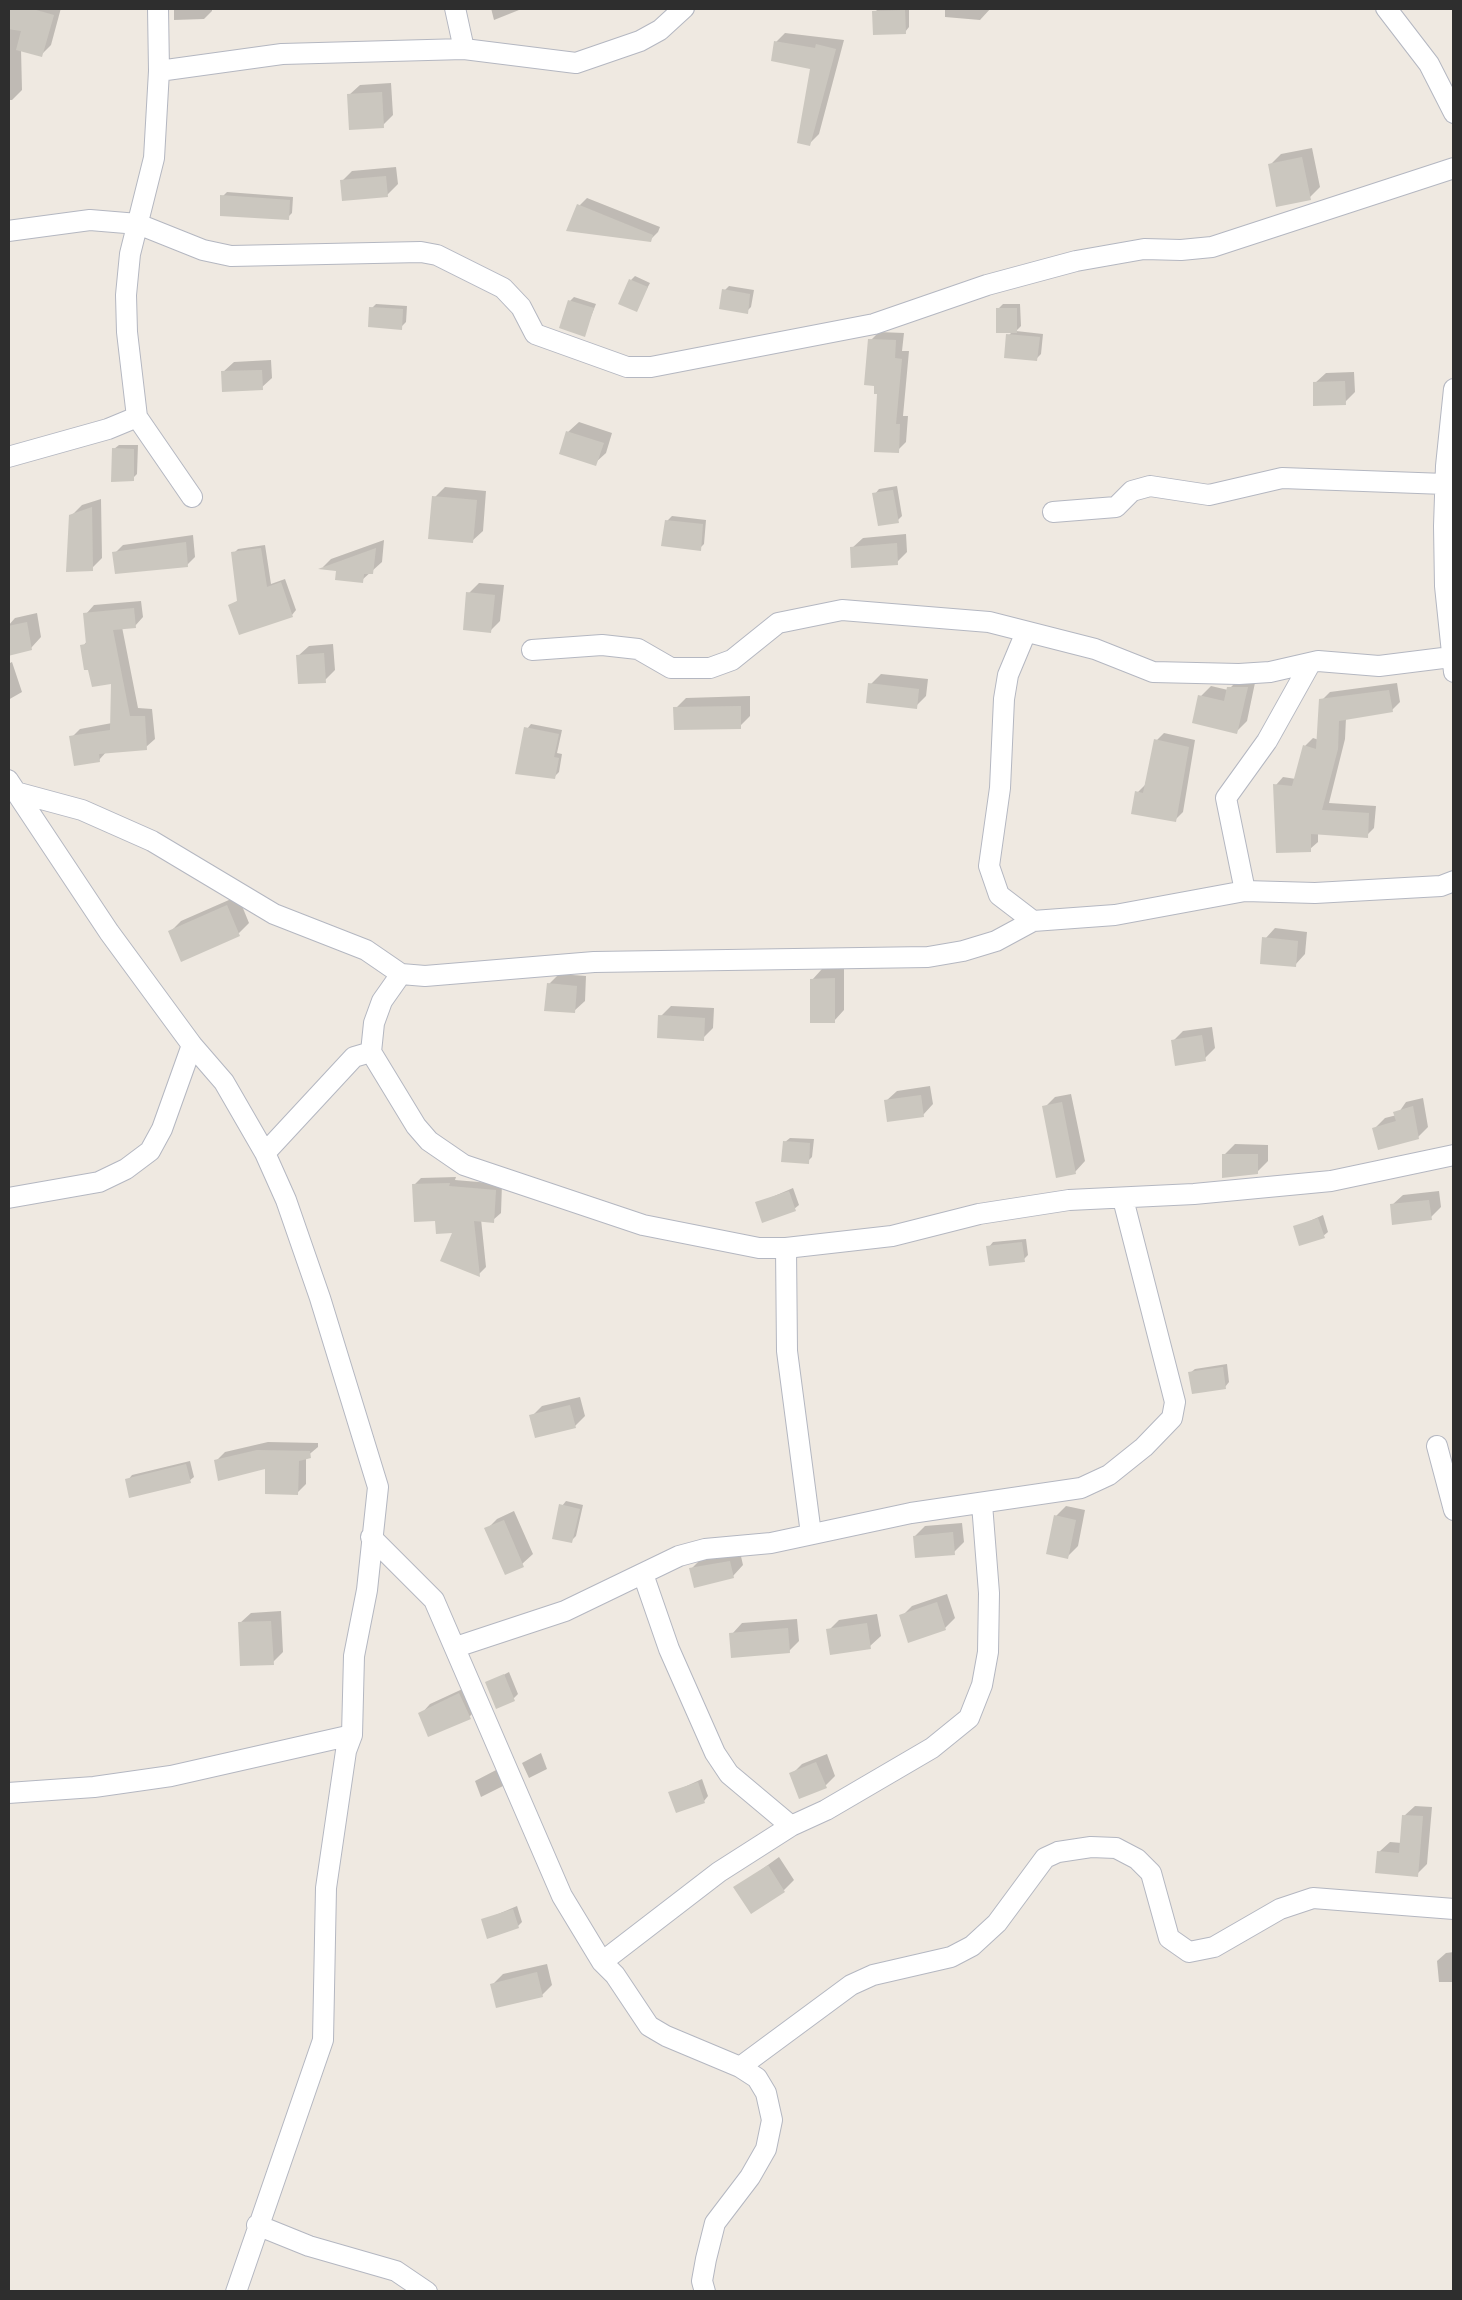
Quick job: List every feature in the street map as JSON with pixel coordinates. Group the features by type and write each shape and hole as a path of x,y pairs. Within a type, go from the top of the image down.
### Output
{"street":[{"path":"158,8 154,158 130,254 126,295 137,417 192,496"},
{"path":"455,8 464,49"},
{"path":"159,72 282,54 464,49 576,63 640,41 660,30 684,8"},
{"path":"1386,8 1429,64 1454,112"},
{"path":"8,232 76,219 138,224 202,250 231,256 421,252 437,255 503,288 521,307 535,334 628,366 651,368 874,324 987,285 1076,260 1144,249 1212,246 1454,168"},
{"path":"532,650 602,645 638,649 670,668 710,668 732,660 778,623 842,610 988,622 1095,649 1154,672 1239,674 1344,662 1379,666 1453,665 1445,484 1454,389"},
{"path":"8,457 137,417"},
{"path":"1053,512 1116,507 1132,491 1150,486 1209,495 1282,478 1445,484"},
{"path":"1026,632 1008,674 1004,698 1001,772 989,866 998,895 1033,921"},
{"path":"1245,891 1226,798 1267,741 1310,664"},
{"path":"13,786 82,810 152,841 274,914 366,950 402,974 425,976 594,962 928,957 996,941 1033,921 1114,915 1245,891 1314,893 1441,886 1454,881"},
{"path":"13,786 110,932 192,1045 224,1082 265,1153 315,1281 378,1486 367,1590 354,1656 352,1735 346,1751 326,1888 323,2040 236,2292"},
{"path":"402,974 382,1001 374,1023 372,1052 429,1142 464,1165 643,1225 717,1242 786,1248 892,1236 979,1214 1069,1200 1331,1181 1454,1155"},
{"path":"8,1198 99,1182 150,1151 162,1129 192,1045"},
{"path":"265,1153 354,1057 372,1052"},
{"path":"456,1647 565,1611 678,1556 705,1549 771,1542 911,1513 1081,1488 1096,1482 1144,1448 1172,1418 1175,1402 1123,1199"},
{"path":"786,1248 786,1351 812,1534"},
{"path":"1438,1446 1454,1510"},
{"path":"602,1962 719,1872 791,1826 932,1748 969,1718 982,1685 988,1652 989,1593 982,1504"},
{"path":"371,1536 434,1600 562,1896 602,1962 649,2026 740,2067 756,2078 766,2093 772,2120 766,2149 715,2223 702,2281 704,2292"},
{"path":"643,1574 669,1649 715,1753 730,1774 791,1826"},
{"path":"8,1793 171,1776 352,1735"},
{"path":"740,2067 852,1985 872,1975 951,1958 972,1946 997,1923 1045,1858 1058,1852 1116,1848 1137,1859 1151,1873 1170,1938 1189,1952 1214,1946 1280,1909 1312,1898 1454,1909"},
{"path":"258,2225 310,2246 396,2271 427,2292"}],"building":[{"path":"8,8 29,8 54,15 42,57 16,50 21,31 8,29"},
{"path":"905,10 906,34 873,35 872,11"},
{"path":"774,41 836,49 810,146 797,143 810,69 771,61"},
{"path":"382,92 384,128 349,130 347,94"},
{"path":"1302,157 1311,200 1276,207 1268,164"},
{"path":"386,176 388,197 342,201 340,180"},
{"path":"220,195 290,200 289,220 220,216"},
{"path":"577,204 653,235 651,242 566,231"},
{"path":"629,279 648,287 637,312 618,304"},
{"path":"722,289 750,294 748,314 719,309"},
{"path":"568,300 594,308 585,337 559,328"},
{"path":"369,307 403,309 402,330 368,327"},
{"path":"996,308 1017,308 1017,333 996,333"},
{"path":"1006,334 1040,337 1037,361 1004,358"},
{"path":"868,339 896,340 895,358 902,359 896,424 900,424 899,453 874,452 877,394 874,386 864,385"},
{"path":"262,370 263,390 222,392 221,371"},
{"path":"1345,381 1346,405 1313,406 1313,382"},
{"path":"566,431 604,443 596,466 559,454"},
{"path":"112,448 134,449 134,481 111,482"},
{"path":"893,490 899,523 878,526 872,493"},
{"path":"432,496 477,500 473,543 428,539"},
{"path":"92,507 93,571 66,572 69,515"},
{"path":"665,520 703,524 701,551 661,546"},
{"path":"186,542 188,567 115,574 112,552"},
{"path":"897,543 898,565 851,568 850,547"},
{"path":"261,548 267,587 281,582 293,617 239,635 228,605 237,601 231,552"},
{"path":"376,548 373,574 364,574 363,583 335,580 336,571 318,569"},
{"path":"466,592 495,595 491,633 463,630"},
{"path":"134,608 136,628 113,630 130,716 145,716 147,750 99,754 100,762 74,766 69,736 110,730 111,684 92,687 88,670 84,670 80,645 86,644 83,613"},
{"path":"27,622 32,650 8,656 8,626"},
{"path":"324,653 326,683 298,684 296,655"},
{"path":"868,683 919,689 917,709 866,703"},
{"path":"1227,687 1248,687 1237,734 1192,723 1198,695 1224,701"},
{"path":"1389,690 1393,712 1339,721 1338,749 1322,810 1369,813 1368,838 1311,834 1311,852 1276,853 1273,784 1292,786 1303,745 1316,749 1319,699"},
{"path":"741,706 741,729 674,730 673,707"},
{"path":"524,727 559,734 555,779 515,774"},
{"path":"1154,739 1189,747 1176,822 1131,814 1135,791 1143,793"},
{"path":"227,905 240,936 181,962 168,931"},
{"path":"1262,937 1298,941 1296,967 1260,964"},
{"path":"835,978 835,1023 810,1023 810,979"},
{"path":"547,983 577,986 575,1013 544,1011"},
{"path":"658,1015 705,1018 704,1041 657,1038"},
{"path":"1202,1035 1206,1061 1175,1066 1171,1040"},
{"path":"921,1095 924,1117 887,1122 884,1100"},
{"path":"1062,1102 1076,1174 1056,1178 1042,1106"},
{"path":"1413,1106 1419,1139 1378,1150 1372,1128 1396,1121 1393,1112"},
{"path":"783,1141 810,1143 809,1164 781,1162"},
{"path":"1222,1154 1258,1154 1258,1174 1222,1178"},
{"path":"450,1183 449,1186 496,1190 494,1223 474,1221 480,1277 440,1261 452,1233 436,1234 435,1221 414,1222 412,1184"},
{"path":"789,1191 796,1211 762,1223 755,1202"},
{"path":"1429,1200 1432,1220 1392,1225 1390,1204"},
{"path":"1318,1218 1325,1238 1299,1246 1293,1226"},
{"path":"1022,1242 1025,1262 989,1266 986,1246"},
{"path":"1223,1367 1226,1389 1192,1394 1188,1372"},
{"path":"570,1405 576,1428 535,1438 529,1415"},
{"path":"257,1450 310,1451 311,1458 299,1461 298,1495 265,1494 265,1469 218,1481 214,1460"},
{"path":"186,1464 191,1483 129,1498 125,1479"},
{"path":"559,1504 580,1509 572,1543 552,1539"},
{"path":"1054,1515 1076,1520 1068,1559 1046,1554"},
{"path":"504,1520 524,1567 505,1575 484,1528"},
{"path":"953,1532 955,1555 915,1558 913,1536"},
{"path":"730,1561 734,1578 694,1588 689,1568"},
{"path":"937,1602 946,1630 908,1643 899,1615"},
{"path":"271,1621 274,1665 240,1666 238,1622"},
{"path":"867,1623 871,1649 830,1655 826,1629"},
{"path":"788,1628 790,1653 731,1658 729,1633"},
{"path":"504,1674 515,1701 496,1709 485,1682"},
{"path":"459,1693 471,1719 428,1737 418,1713"},
{"path":"816,1762 827,1788 799,1799 789,1773"},
{"path":"698,1782 705,1803 676,1813 668,1792"},
{"path":"1402,1815 1423,1816 1418,1877 1375,1873 1377,1851 1399,1853"},
{"path":"768,1865 785,1892 751,1914 733,1887"},
{"path":"513,1909 519,1928 487,1939 481,1919"},
{"path":"537,1972 543,1997 496,2008 490,1984"}]}
